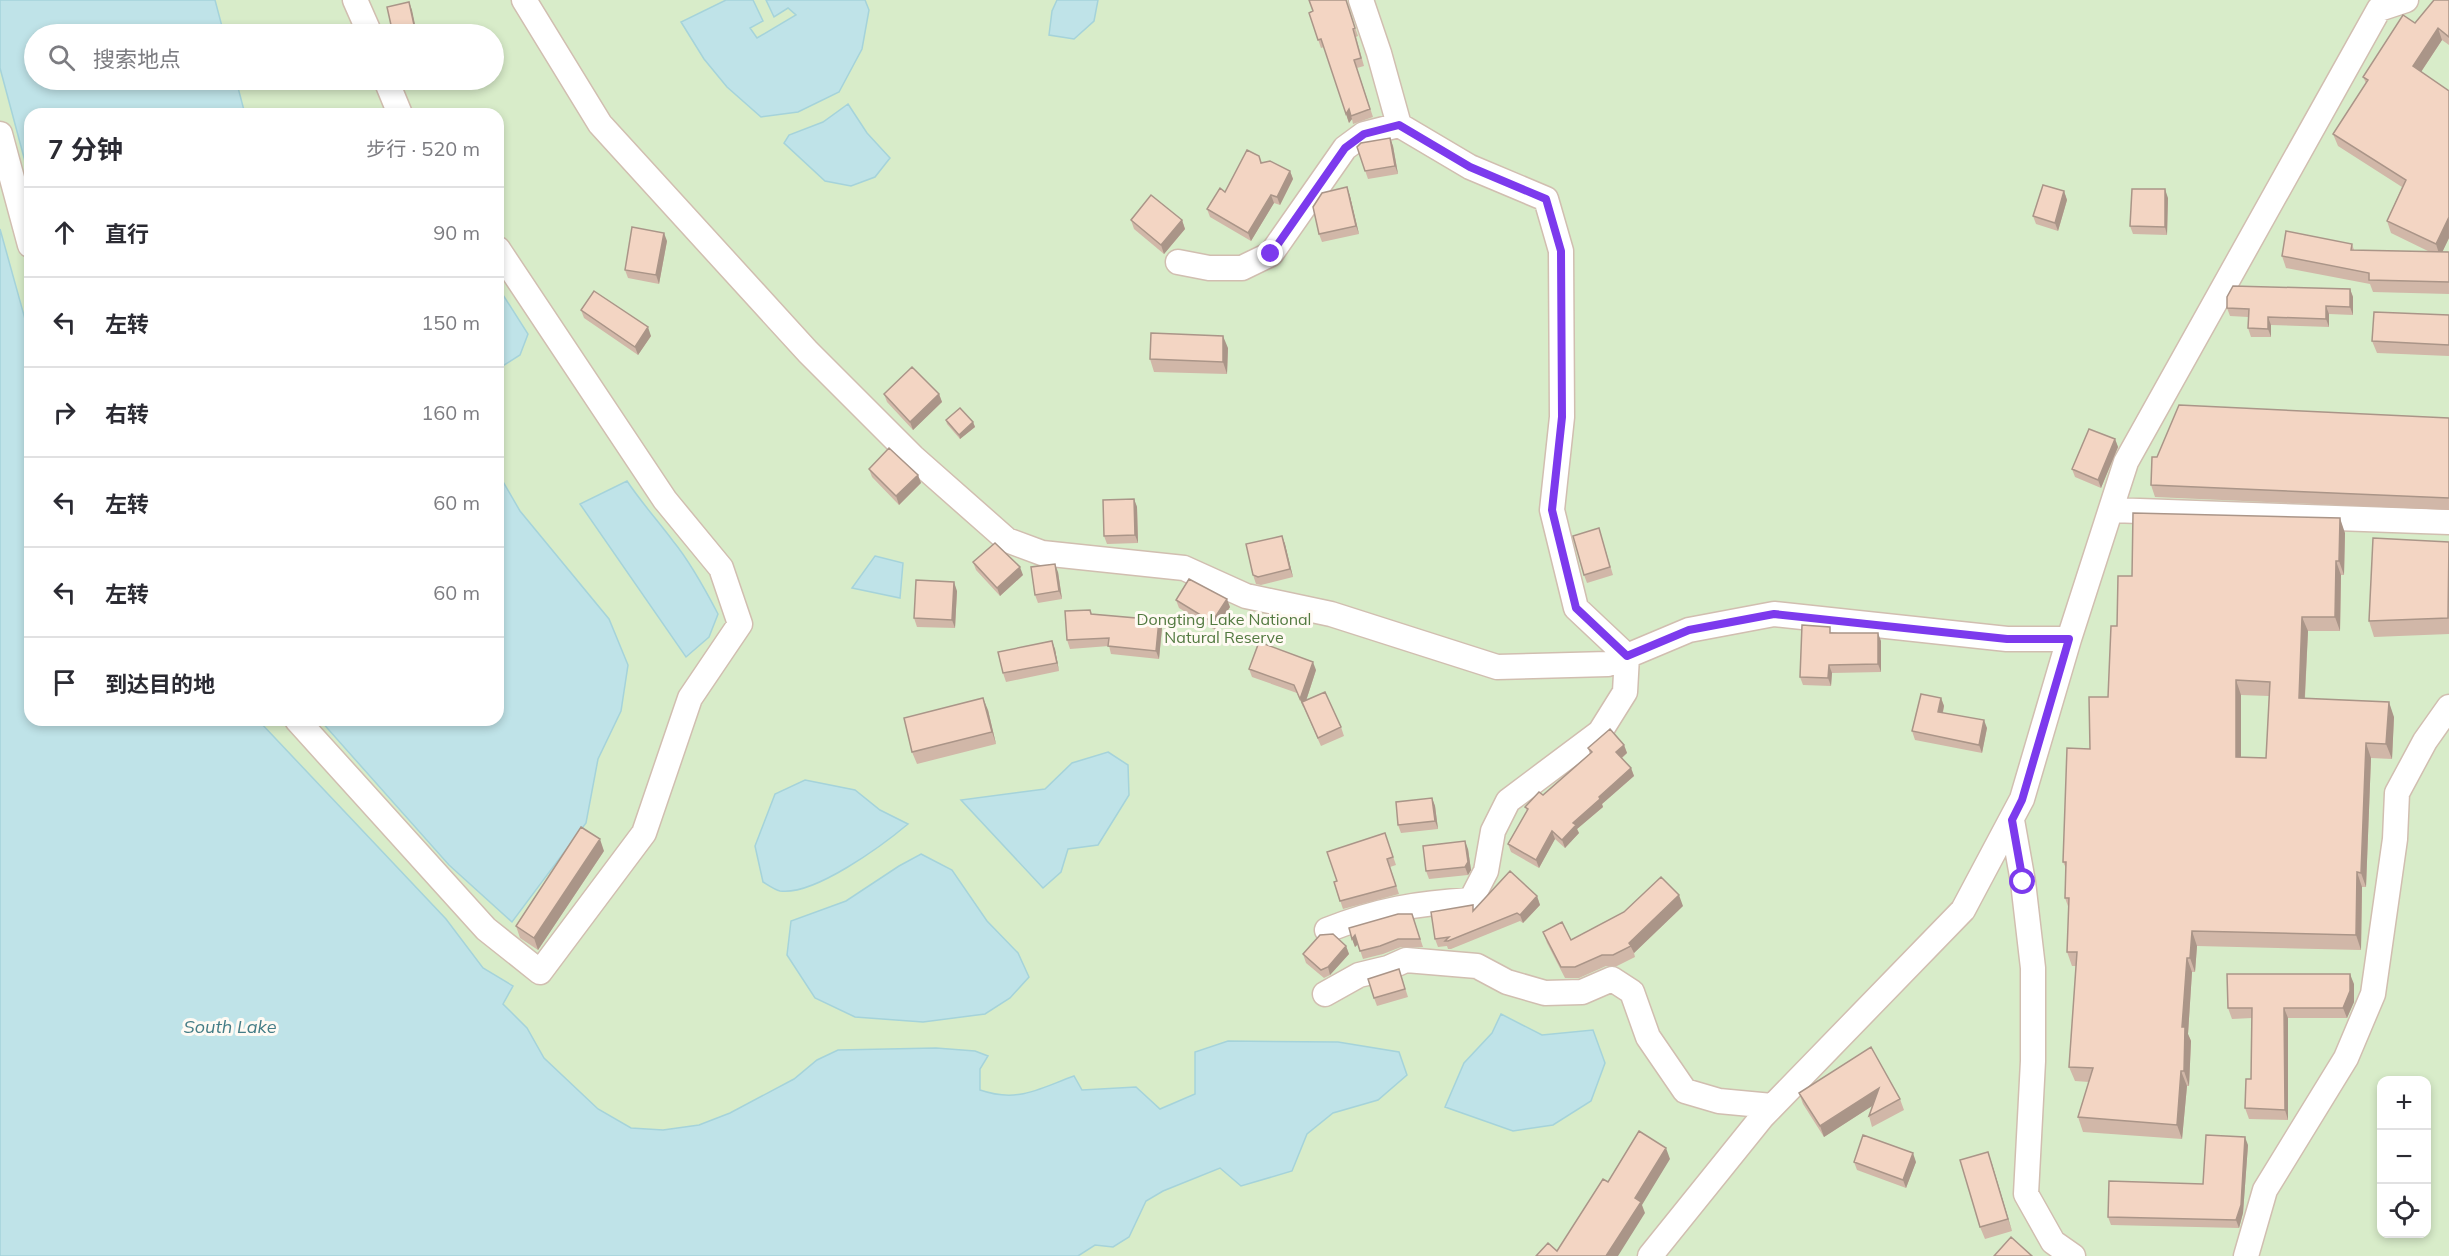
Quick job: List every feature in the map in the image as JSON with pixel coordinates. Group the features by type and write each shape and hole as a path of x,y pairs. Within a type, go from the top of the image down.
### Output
{"street":[{"path":"355,0 366,24"},
{"path":"524,0 600,124 808,352 913,457 1007,540 1042,553 1184,568 1246,596 1331,614 1497,667 1608,664 1689,630 1774,614 2007,639 2069,639"},
{"path":"1327,930 1391,909 1425,902 1471,900 1486,871 1493,831 1508,801 1600,732 1625,692 1627,656 1576,608 1552,510 1562,417 1561,251 1546,199 1470,167 1399,125 1379,53 1361,0"},
{"path":"1650,1256 1772,1106 1963,910 2022,800 2069,639 2126,462 2376,5 2406,0"},
{"path":"391,90 398,108"},
{"path":"1178,262 1209,268 1242,268 1271,254 1345,148 1364,134 1399,125"},
{"path":"0,134 24,223"},
{"path":"302,726 486,929 540,972 644,833 690,698 740,624 721,568 665,500 504,258"},
{"path":"2111,510 2449,522"},
{"path":"2246,1256 2265,1190 2346,1058 2373,994 2395,839 2397,793 2425,741 2449,707"},
{"path":"2012,820 2023,882 2033,968 2033,1061 2026,1194 2054,1242 2073,1256"},
{"path":"1325,994 1359,975 1388,968 1406,960 1477,966 1507,982 1545,993 1582,992 1612,979 1632,992 1648,1037 1685,1091 1719,1101 1772,1106"}],"green space":[{"name":"Dongting Lake National Natural Reserve","path":"0,0 2449,0 2449,1256 0,1256"}],"water":[{"path":"0,0 215,0 221,24 24,24 24,90 239,90 243,108 24,108 24,158 0,68"},
{"path":"726,0 753,0 763,21 750,28 757,38 796,15 788,8 774,17 766,0 865,0 869,10 862,49 839,92 798,112 761,117 727,87 704,59 681,22"},
{"path":"1057,0 1098,0 1094,21 1074,39 1049,35 1052,11"},
{"path":"848,104 867,133 890,158 875,177 851,186 825,181 784,143 789,135 823,122"},
{"name":"South Lake","path":"0,229 24,315 24,726 264,726 446,919 483,968 513,986 503,1004 527,1028 544,1058 598,1109 631,1128 663,1130 699,1125 730,1113 794,1079 817,1060 838,1050 936,1048 975,1051 988,1056 980,1069 980,1090 993,1094 1017,1095 1038,1090 1074,1076 1082,1090 1136,1087 1160,1109 1195,1094 1195,1052 1228,1041 1338,1042 1399,1052 1407,1075 1378,1100 1333,1113 1307,1134 1292,1171 1241,1186 1220,1168 1163,1191 1146,1201 1129,1237 1113,1247 1095,1245 1078,1256 0,1256"},
{"path":"504,296 528,334 520,355 504,365"},
{"path":"627,481 686,558 718,614 709,637 686,657 580,504"},
{"path":"504,483 520,511 609,619 628,665 621,711 598,759 586,823 512,922 449,865 325,726 504,726"},
{"path":"875,556 903,563 900,598 852,588"},
{"path":"1108,752 1128,765 1129,795 1098,845 1068,849 1061,872 1043,888 961,800 1045,789 1072,763"},
{"path":"805,780 855,790 880,810 908,824 865,856 829,878 811,886 780,891 763,882 755,846 775,794"},
{"path":"921,854 952,870 987,921 1018,953 1029,977 1010,998 985,1014 923,1022 855,1017 815,998 787,955 791,921 846,901"},
{"path":"1501,1014 1542,1035 1593,1030 1605,1063 1591,1101 1553,1125 1513,1131 1445,1107 1464,1063 1492,1033"}],"building":[{"path":"1309,0 1346,0 1361,58 1354,60 1370,109 1351,116 1349,109 1346,114 1321,39 1318,40 1309,13 1313,11"},
{"path":"2434,0 2449,0 2449,37 2438,28 2413,66 2449,91 2449,217 2436,244 2387,221 2406,180 2333,134 2368,80 2363,77 2403,15 2415,23"},
{"path":"409,2 414,24 391,24 387,7"},
{"path":"1390,138 1395,166 1365,171 1357,147 1361,143"},
{"path":"1247,150 1259,156 1261,163 1270,161 1290,171 1277,197 1271,195 1248,233 1207,209 1220,188 1225,192"},
{"path":"2043,185 2064,191 2055,223 2033,216"},
{"path":"1347,187 1356,226 1319,234 1313,207 1322,193"},
{"path":"2132,189 2165,189 2165,227 2130,226"},
{"path":"1151,195 1182,220 1161,245 1131,220"},
{"path":"632,227 664,233 656,275 625,270"},
{"path":"2286,231 2352,244 2351,250 2449,252 2449,282 2369,280 2369,273 2282,256"},
{"path":"2233,286 2350,289 2350,307 2326,306 2326,319 2268,317 2268,329 2248,328 2249,309 2227,308 2227,297"},
{"path":"594,291 648,327 635,347 581,310"},
{"path":"2374,312 2449,315 2449,345 2372,341"},
{"path":"1151,333 1223,336 1223,362 1150,359"},
{"path":"912,367 939,394 910,422 884,394"},
{"path":"2179,405 2449,418 2449,498 2151,485 2152,457 2157,457"},
{"path":"960,408 973,422 959,435 946,420"},
{"path":"2089,429 2115,439 2098,480 2072,469"},
{"path":"889,448 918,475 896,496 869,469"},
{"path":"1134,499 1135,535 1104,536 1103,500"},
{"path":"2133,513 2340,518 2339,561 2336,561 2335,617 2302,617 2299,698 2389,702 2386,744 2366,743 2361,873 2357,872 2356,935 2192,931 2190,958 2187,958 2182,1027 2185,1027 2184,1071 2181,1071 2177,1125 2078,1117 2093,1068 2069,1067 2077,952 2067,952 2069,898 2065,898 2066,862 2063,862 2067,748 2090,749 2089,697 2108,697 2111,626 2117,626 2118,576 2132,576","holes":["2236,680 2270,682 2266,758 2236,757"]},
{"path":"1599,528 1610,567 1584,575 1573,536"},
{"path":"1282,536 1290,569 1258,577 1253,575 1246,544"},
{"path":"2373,538 2449,542 2448,618 2369,621"},
{"path":"995,543 1020,567 997,588 973,562"},
{"path":"1055,564 1059,591 1035,595 1031,567"},
{"path":"1189,579 1227,599 1212,622 1176,600"},
{"path":"916,580 954,582 952,620 914,618"},
{"path":"1090,610 1091,614 1159,620 1156,651 1108,646 1109,638 1067,640 1065,611"},
{"path":"1802,625 1830,627 1830,633 1878,633 1878,664 1829,665 1828,678 1800,677"},
{"path":"1052,641 1057,663 1003,673 998,652"},
{"path":"1259,642 1313,662 1300,699 1294,685 1249,669"},
{"path":"1325,692 1341,727 1318,738 1302,702"},
{"path":"1921,694 1941,698 1938,712 1984,720 1979,745 1912,731"},
{"path":"983,698 992,732 912,752 904,718"},
{"path":"1610,729 1624,745 1616,752 1631,768 1573,823 1576,825 1562,840 1552,831 1536,860 1508,844 1528,809 1525,807 1539,792 1543,795 1592,752 1588,748"},
{"path":"1432,798 1435,821 1398,825 1396,802"},
{"path":"581,827 600,839 534,938 516,926"},
{"path":"1385,833 1393,857 1387,859 1396,886 1340,901 1334,882 1337,881 1327,852"},
{"path":"1465,841 1468,862 1465,867 1426,871 1423,846"},
{"path":"1510,871 1537,896 1520,915 1517,913 1448,941 1445,941 1449,937 1435,939 1431,912 1473,905 1473,911"},
{"path":"1661,877 1679,895 1629,943 1631,946 1613,955 1602,955 1575,967 1561,967 1543,932 1562,922 1571,940 1624,912"},
{"path":"1398,914 1412,914 1420,939 1398,939 1360,951 1355,935 1352,939 1349,928"},
{"path":"1333,934 1346,946 1328,967 1321,970 1303,954 1320,935"},
{"path":"1399,969 1405,989 1374,998 1368,979"},
{"path":"2227,974 2350,974 2350,991 2343,1008 2284,1008 2285,1110 2245,1108 2246,1079 2251,1079 2252,1008 2228,1008"},
{"path":"1871,1047 1900,1099 1869,1116 1879,1088 1820,1126 1799,1093"},
{"path":"1639,1131 1666,1148 1635,1198 1641,1202 1606,1256 1536,1256 1548,1243 1557,1251 1603,1179 1608,1182"},
{"path":"1863,1135 1913,1153 1903,1180 1854,1162"},
{"path":"2206,1135 2245,1137 2241,1205 2236,1220 2108,1217 2109,1181 2203,1184"},
{"path":"1988,1152 2008,1219 1980,1227 1960,1160"},
{"path":"2011,1237 2032,1256 1994,1256"}],"route":[{"path":"1271,254 1321,186 1345,148 1364,134 1399,125 1470,167 1546,199 1561,251 1562,417 1552,510 1576,608 1627,656 1689,630 1774,614 2007,639 2069,639 2022,800 2012,820 2023,882"}]}
